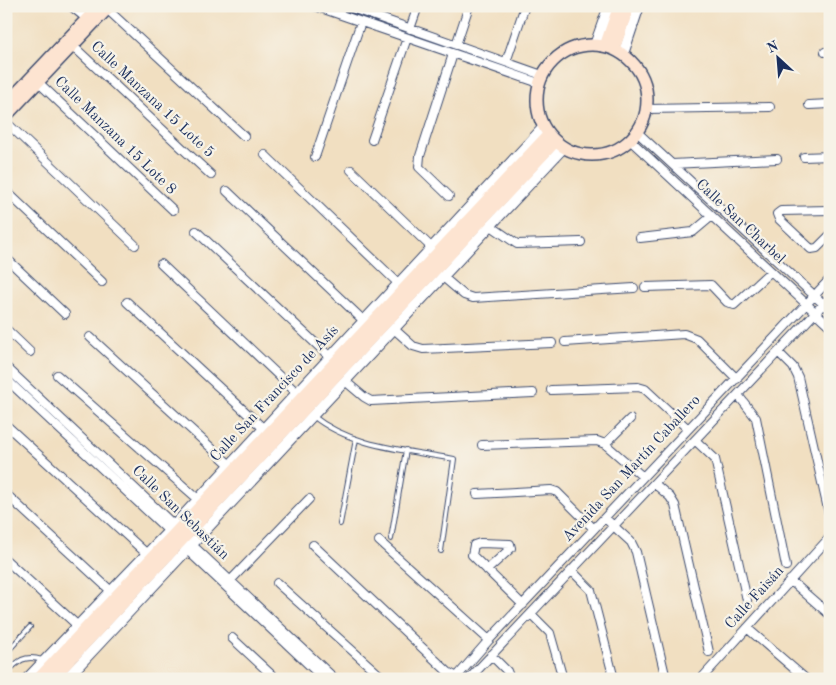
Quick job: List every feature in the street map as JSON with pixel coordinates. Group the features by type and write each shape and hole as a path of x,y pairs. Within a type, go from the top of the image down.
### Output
{"main road":[{"path":"609,49 619,6"},
{"path":"609,49 629,6"},
{"path":"6,104 86,19 106,7"},
{"path":"6,116 73,46 106,7"},
{"path":"574,48 609,49 638,68 646,88 646,108 634,136 615,150 598,155 580,154 552,138 536,106 540,79 556,58 574,48"},
{"name":"Calle San Francisco de Asís","path":"52,679 180,537 552,138"},
{"name":"Calle San Francisco de Asís","path":"38,679 180,537"}],"street":[{"path":"71,6 86,19"},
{"path":"315,6 453,54 540,79"},
{"path":"346,6 366,9 410,28 506,62 540,79"},
{"path":"410,28 418,6"},
{"path":"456,45 470,6"},
{"path":"506,62 525,6"},
{"path":"609,6 609,49"},
{"path":"609,49 639,6"},
{"path":"106,7 244,136"},
{"path":"315,157 361,22"},
{"path":"372,140 407,38"},
{"name":"Calle Manzana 15 Lote 5","path":"73,46 212,175"},
{"path":"449,196 419,166 420,156 453,54"},
{"name":"Calle Manzana 15 Lote 8","path":"38,82 173,210"},
{"path":"809,105 830,104"},
{"path":"646,108 770,107"},
{"path":"6,122 136,245"},
{"name":"Calle San Charbel","path":"634,136 672,164 830,310"},
{"name":"Calle San Charbel","path":"634,136 712,216 830,326"},
{"name":"Calle San Francisco de Asís","path":"66,679 180,537 313,416 491,226 552,138"},
{"name":"Calle San Francisco de Asís","path":"28,679 147,554 180,537 198,499 330,357 432,248 552,138"},
{"path":"265,155 399,284"},
{"path":"804,157 830,156"},
{"path":"672,164 777,159"},
{"path":"351,170 432,248"},
{"path":"6,191 102,282"},
{"path":"226,191 364,321"},
{"path":"830,210 781,211 777,214 779,219 811,249 817,248 830,234"},
{"path":"640,238 693,232 712,216"},
{"path":"491,226 517,244 581,242"},
{"path":"196,232 330,357"},
{"path":"6,258 65,314"},
{"path":"161,264 297,393"},
{"path":"645,287 705,284 715,288 727,302 734,305 771,270"},
{"path":"443,277 464,295 472,298 634,288"},
{"name":"Avenida San Martín Caballero","path":"456,678 489,640 830,280"},
{"name":"Avenida San Martín Caballero","path":"469,679 696,441 830,297"},
{"path":"127,302 264,429"},
{"path":"6,329 30,352"},
{"path":"394,329 414,346 423,349 552,343"},
{"path":"566,342 684,334 697,339 737,379"},
{"path":"90,337 230,465"},
{"path":"779,353 793,367 798,377 830,518"},
{"name":"Calle San Sebastián","path":"6,367 324,679"},
{"path":"57,375 198,499"},
{"name":"Calle San Sebastián","path":"6,379 230,581 335,679"},
{"path":"345,381 366,400 533,393"},
{"path":"551,390 645,389 688,430"},
{"path":"738,395 756,418 786,566"},
{"path":"605,444 630,419"},
{"path":"6,425 147,554"},
{"path":"482,445 597,441 605,444 643,478"},
{"path":"696,441 715,459 747,600"},
{"path":"655,484 670,497 675,506 709,652"},
{"path":"477,494 551,490 557,492 594,529"},
{"path":"6,494 112,591"},
{"path":"230,581 309,499"},
{"path":"605,518 631,542 636,552 666,679"},
{"name":"Calle Faisán","path":"703,678 830,537"},
{"path":"379,541 489,640"},
{"path":"487,570 511,548 510,544 480,543 474,546 472,555 487,570 523,605"},
{"path":"313,545 456,678"},
{"path":"6,560 78,626"},
{"path":"572,571 591,590 614,679"},
{"path":"790,580 829,613"},
{"path":"277,583 384,679"},
{"path":"531,614 550,632 563,679"},
{"path":"747,628 806,679"},
{"path":"232,638 276,679"},
{"path":"492,655 507,670 510,679"}],"lane":[{"path":"313,416 330,429 356,439 454,459 440,550"},
{"path":"340,524 356,439"},
{"path":"391,539 406,450"},
{"path":"6,653 30,627"},
{"path":"6,673 25,658 32,656 44,661"}]}
